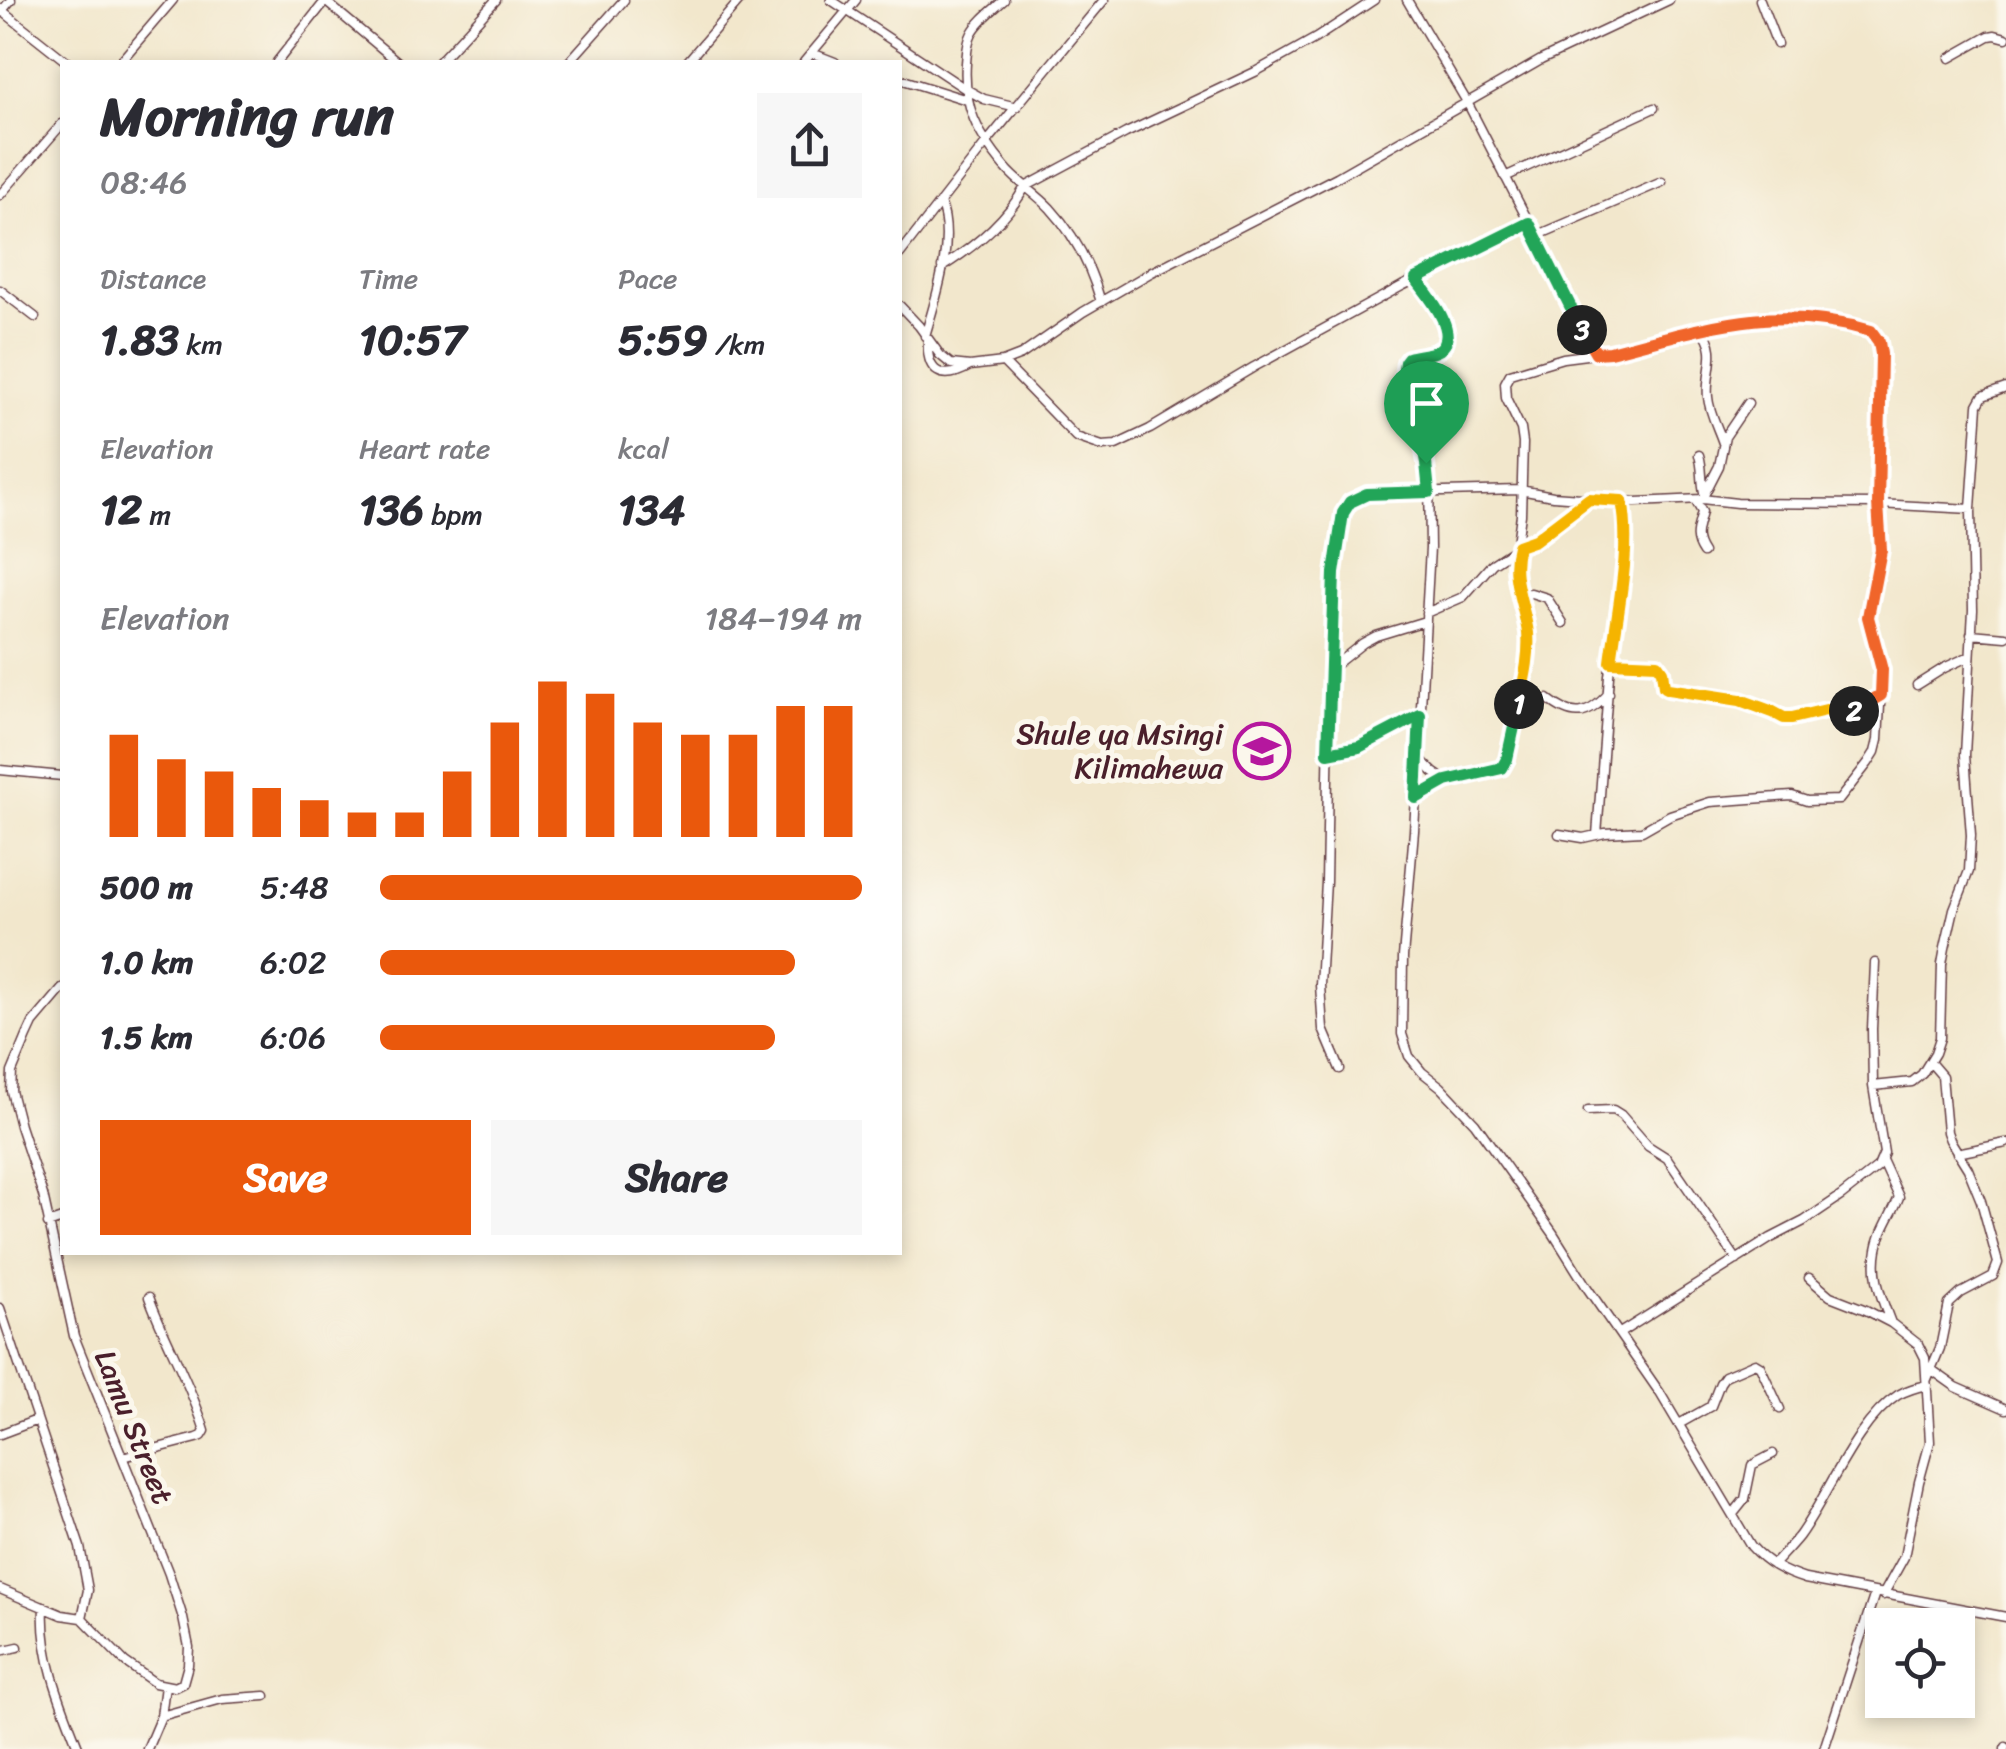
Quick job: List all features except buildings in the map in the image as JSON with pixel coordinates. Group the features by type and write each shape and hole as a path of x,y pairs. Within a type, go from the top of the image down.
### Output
{"street":[{"path":"11,0 1,11 64,60"},
{"path":"122,60 173,0"},
{"path":"279,60 325,0 396,60"},
{"path":"442,60 496,0"},
{"path":"571,60 624,0"},
{"path":"689,60 740,0"},
{"path":"831,0 964,88 984,98 1017,106"},
{"path":"806,60 856,0"},
{"path":"1004,0 969,38 964,88 967,100 976,126 1005,168 1050,208 1082,253 1101,302"},
{"path":"902,251 986,142 1104,0"},
{"path":"942,267 995,226 1025,188 1126,132 1254,72 1374,0"},
{"path":"1408,0 1467,102 1596,353"},
{"path":"902,308 951,364 1003,362 1021,355 1101,302 1202,245 1337,176 1541,60 1669,0"},
{"path":"1760,0 1776,44"},
{"path":"1950,58 1989,36 2006,38"},
{"path":"812,53 830,60"},
{"path":"902,79 967,100"},
{"path":"1505,177 1654,108"},
{"path":"0,195 60,126"},
{"path":"1536,236 1662,182"},
{"path":"940,202 946,224 942,267 927,338 929,360 940,374 956,374 970,366"},
{"path":"1003,362 1076,437 1102,446 1116,444 1150,429 1316,332 1529,223"},
{"path":"1416,279 1436,307 1448,335 1444,347 1408,358 1403,368 1429,475 1430,548 1403,956 1402,1034 1408,1056 1475,1122 1503,1160 1679,1424 1750,1546 1772,1565 1805,1579 2006,1617"},
{"path":"0,290 35,317"},
{"path":"1416,798 1446,781 1502,768 1507,759 1528,662 1528,632 1514,564 1522,443 1521,429 1504,390 1510,374 1562,358 1610,352 1758,318 1822,318 1871,331 1881,354 1881,550 1868,617 1882,670 1875,752 1840,800 1808,801 1792,796 1710,802 1670,814 1642,830 1583,838 1559,834"},
{"path":"1701,329 1712,346 1706,384 1708,403 1723,442"},
{"path":"1874,1086 1912,1082 1930,1062 1940,1038 1944,948 1969,871 1972,835 1965,754 1974,552 1971,509 1978,405 1982,396 2006,388"},
{"path":"1700,497 1719,466 1723,442 1748,403"},
{"path":"1699,455 1703,467 1702,512 1695,532 1703,554"},
{"path":"1340,1069 1323,1028 1320,1001 1334,573 1343,513 1350,502 1367,494 1520,490 1622,501 1700,497 1737,503 1971,509"},
{"path":"1330,669 1363,643 1463,597 1492,564 1518,546 1535,540 1589,499"},
{"path":"1597,835 1611,662 1625,551 1622,501"},
{"path":"1518,595 1531,593 1548,598 1563,623"},
{"path":"1971,634 2006,637"},
{"path":"1917,685 1970,656"},
{"path":"1611,662 1657,664 1668,689 1740,700 1784,718 1826,710 1854,711 1881,695"},
{"path":"1548,699 1567,711 1582,713 1595,707 1608,693"},
{"path":"1328,753 1359,747 1420,715"},
{"path":"1418,757 1446,781"},
{"path":"0,770 60,776"},
{"path":"1620,1333 1829,1204 1878,1166 1884,1153 1874,1086 1875,963"},
{"name":"Lamu Street","path":"58,1000 34,1023 10,1081 20,1126 44,1195 74,1336 183,1618 188,1666 183,1683 165,1686"},
{"path":"1772,1565 1798,1538 1846,1456 1874,1418 1893,1398 1929,1378 1949,1304 1994,1276 1998,1269 1982,1201 1947,1132 1942,1076 1930,1062"},
{"path":"1588,1112 1613,1110 1648,1146 1666,1158 1737,1260"},
{"path":"1957,1153 2006,1143"},
{"path":"1882,1160 1899,1197 1879,1239 1875,1260 1877,1285 1892,1323"},
{"path":"48,1224 60,1220"},
{"path":"1809,1278 1830,1296 1892,1323 1910,1337 1922,1351 1929,1378 1930,1442 1904,1557 1879,1594 1824,1749"},
{"path":"123,1456 197,1438 205,1431 191,1389 160,1329 149,1297"},
{"path":"0,1308 86,1573 88,1590 82,1618"},
{"path":"1679,1424 1711,1406 1726,1376 1754,1363 1760,1366 1780,1409"},
{"path":"1929,1378 2006,1406"},
{"path":"0,1434 37,1420"},
{"path":"1733,1514 1745,1499 1752,1465 1774,1454"},
{"path":"0,1574 0,1588 62,1615 82,1618 124,1662 165,1686 161,1716 147,1749"},
{"path":"44,1607 44,1635 56,1688 80,1749"},
{"path":"0,1651 18,1647"},
{"path":"161,1716 222,1699 266,1696"},
{"path":"152,1739 155,1749"}],"place":[{"name":"Shule ya Msingi Kilimahewa","path":"1262,751"}],"route":[{"path":"1529,223 1596,353 1758,318 1822,318 1871,331 1881,354 1881,550 1868,617 1882,670 1881,695 1854,711 1826,710 1784,718 1740,700 1668,689 1657,664 1611,662 1625,551 1625,517 1622,501 1589,499 1535,540 1518,546 1515,581 1528,632 1528,662 1505,765 1443,782 1416,798 1420,715 1359,747 1328,753 1330,669 1334,573 1343,513 1355,498 1367,494 1429,492 1426,463 1403,368 1408,358 1444,347 1448,335 1436,307 1416,279 1529,223"}]}
